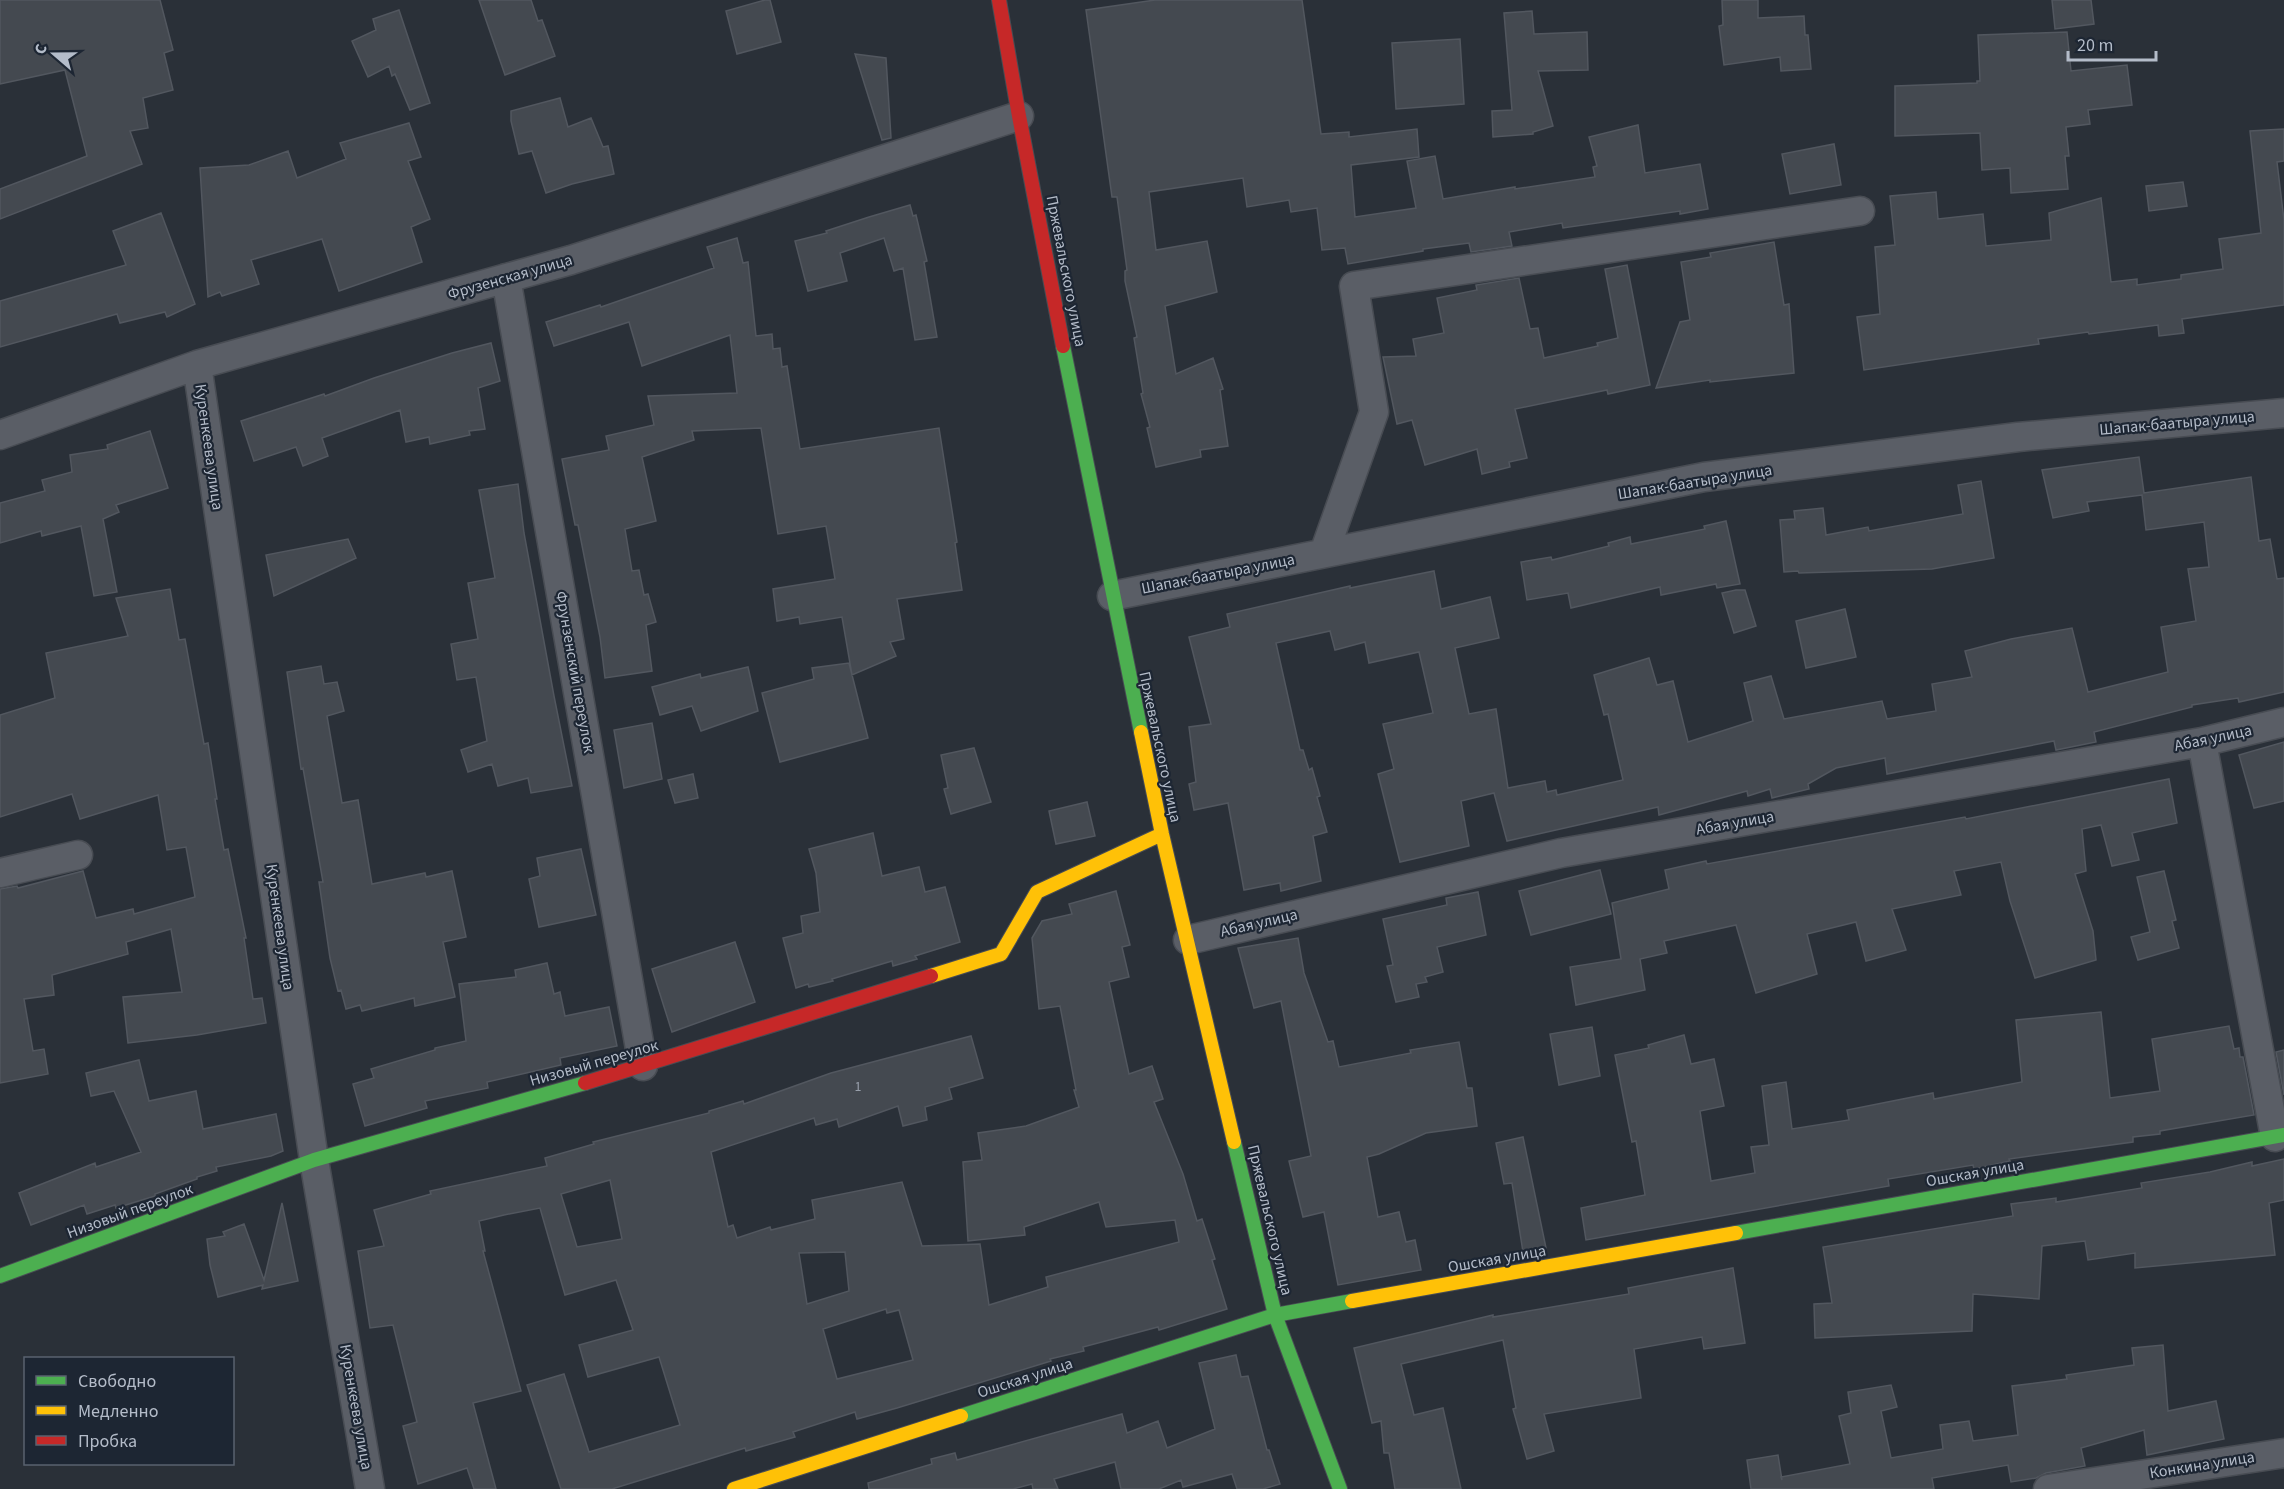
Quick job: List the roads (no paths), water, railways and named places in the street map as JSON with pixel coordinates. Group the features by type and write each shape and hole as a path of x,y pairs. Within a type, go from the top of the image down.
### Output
{"street":[{"name":"Пржевальского улица","path":"999,0 1019,116 1112,596 1162,834 1275,1315 1340,1489"},
{"name":"Фрузенская улица","path":"0,435 197,365 571,260 1019,116"},
{"path":"1324,553 1374,412 1354,286 1860,211"},
{"name":"Фрунзенский переулок","path":"506,278 643,1066"},
{"name":"Куренкеева улица","path":"197,365 314,1160 370,1489"},
{"name":"Шапак-баатыра улица","path":"1112,596 1704,477 2018,437 2284,413"},
{"name":"Абая улица","path":"1188,940 1561,853 2202,742 2284,722"},
{"path":"2202,742 2280,1136"},
{"name":"Низовый переулок","path":"0,1276 314,1160 643,1066 1001,954 1037,891 1162,834"},
{"path":"0,873 78,855"},
{"name":"Ошская улица","path":"734,1489 1275,1315 2280,1136"},
{"name":"Конкина улица","path":"2048,1489 2284,1453"}]}
